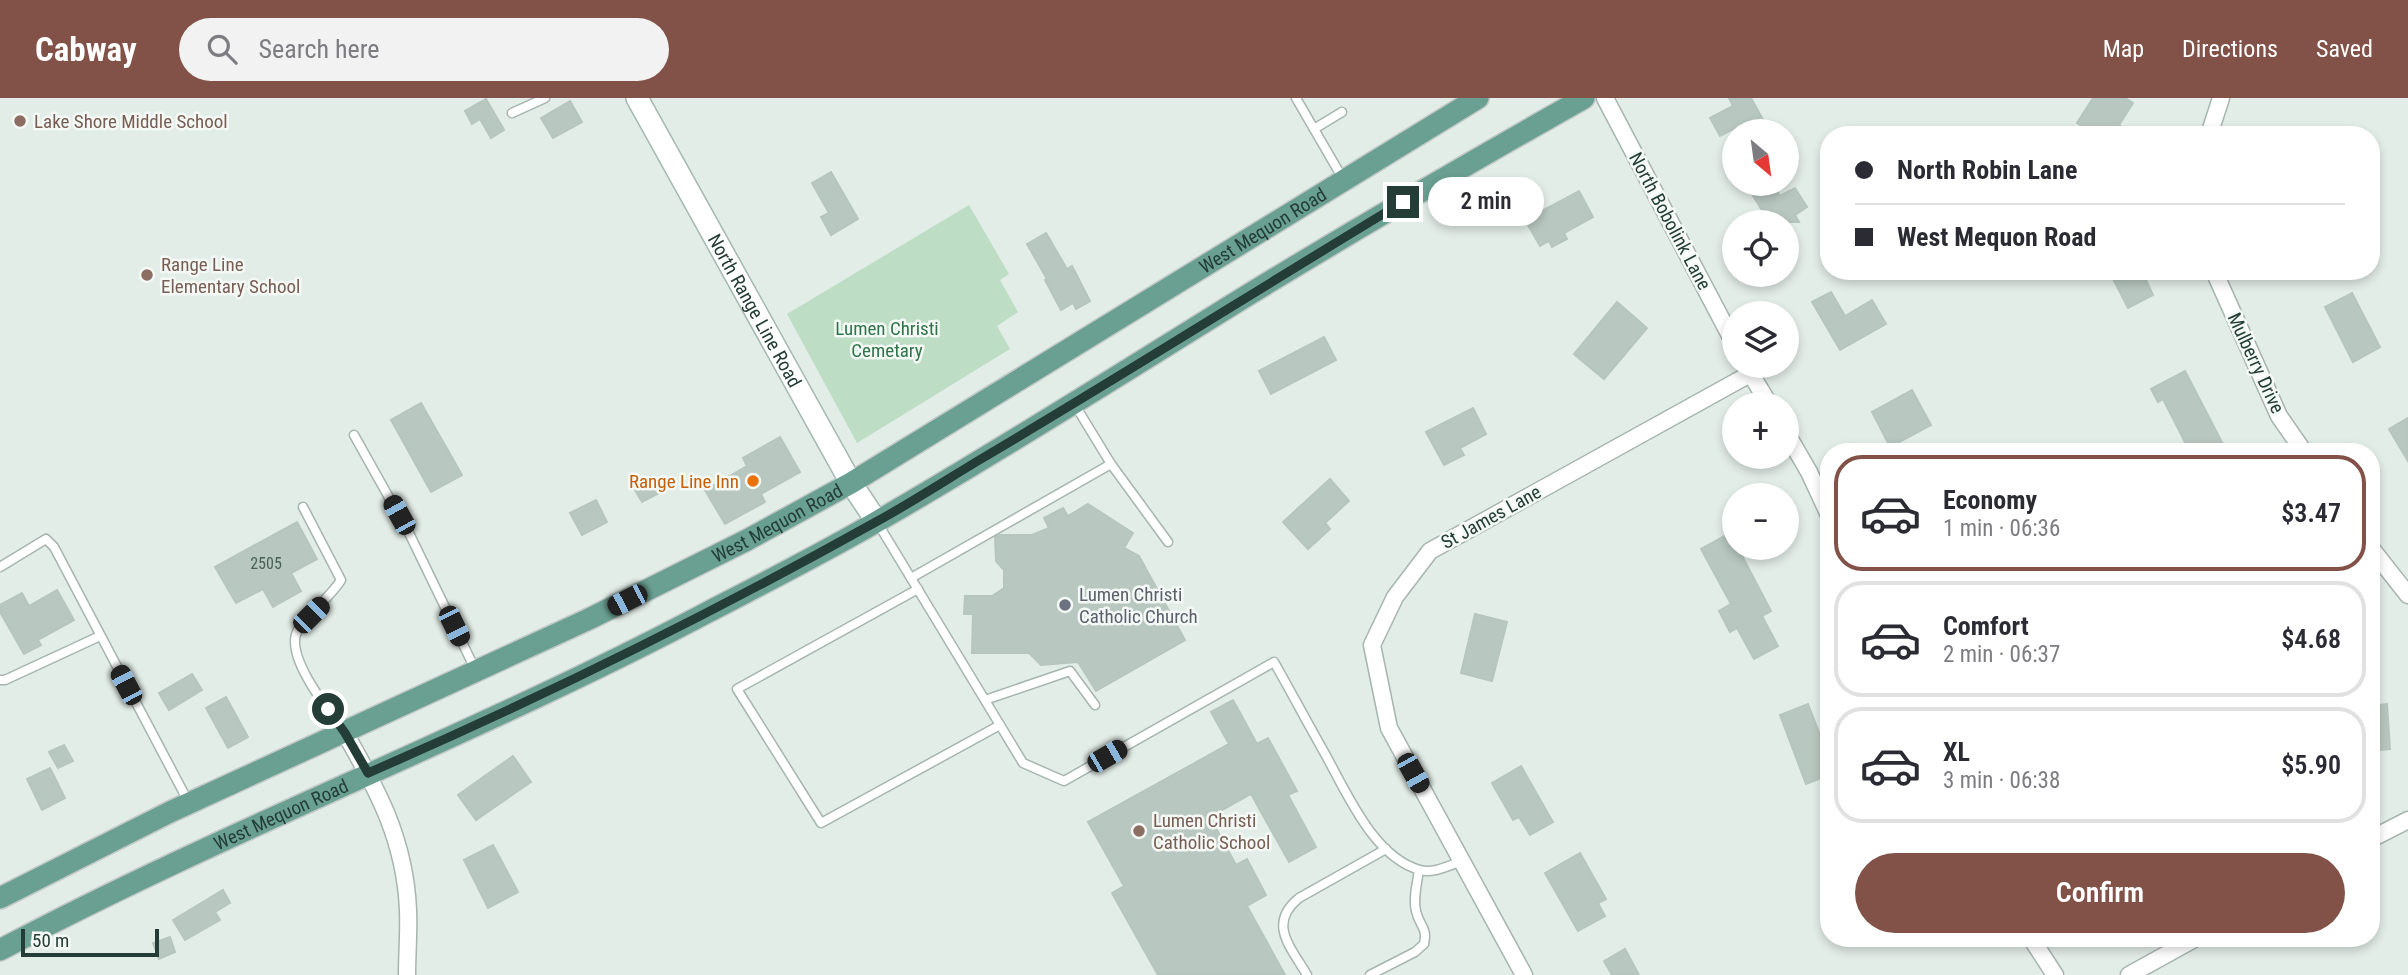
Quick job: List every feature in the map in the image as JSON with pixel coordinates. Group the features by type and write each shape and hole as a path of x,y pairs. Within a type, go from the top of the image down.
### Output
{"main road":[{"name":"West Mequon Road","path":"0,898 188,803 589,619 747,540 851,483 1478,98"},
{"name":"West Mequon Road","path":"0,950 91,901 638,649 877,522 1074,404 1261,287 1584,98"}],"street":[{"name":"North Range Line Road","path":"637,98 851,483 877,522"},
{"name":"North Bobolink Lane","path":"1605,98 1722,320"},
{"path":"2212,126 2221,98"},
{"name":"Mulberry Drive","path":"2218,280 2279,416 2298,443"},
{"name":"St James Lane","path":"1524,975 1389,728 1372,645 1395,597 1430,551 1734,378"},
{"path":"1799,455 1820,496"},
{"path":"2380,559 2408,595"},
{"path":"345,733 388,812 400,853 408,909 407,975"},
{"path":"2380,834 2408,820"},
{"path":"2037,947 2055,975"},
{"path":"2129,975 2180,947"}],"lane":[{"path":"512,113 545,98"},
{"path":"1296,98 1343,180"},
{"path":"1314,129 1342,112"},
{"path":"1074,404 1111,464 1168,542"},
{"path":"354,435 410,535 476,672"},
{"path":"911,578 1111,464"},
{"path":"303,508 341,580 333,593 296,632 295,649 306,674 345,733"},
{"path":"877,522 1023,763 1064,781 1274,662 1357,811 1386,849 1419,870 1428,872 1462,862"},
{"path":"0,567 46,539 54,548 188,803"},
{"path":"918,589 737,689 821,823 1000,725"},
{"path":"0,680 100,636"},
{"path":"985,700 1070,671 1095,705"},
{"path":"1307,975 1283,929 1283,917 1289,907 1299,898 1386,849"},
{"path":"1370,975 1415,952 1424,944 1427,934 1416,913 1415,893 1419,870"}],"green space":[{"name":"Lumen Christi Cemetary","path":"969,205 1009,274 1000,280 1018,312 997,326 1010,349 857,443 787,314"}],"building":[{"path":"1729,98 1751,98 1763,119 1722,119 1720,136 1710,118 1733,106"},
{"path":"2093,98 2125,98 2133,103 2120,126 2082,126 2077,123"},
{"path":"486,99 504,130 491,138 480,119 472,124 465,111"},
{"path":"570,101 582,122 553,138 541,118"},
{"path":"831,172 858,219 831,235 821,217 829,213 812,183"},
{"path":"1579,191 1593,217 1564,233 1567,239 1552,247 1549,241 1540,246 1525,220"},
{"path":"1799,194 1807,207 1799,212 1799,210 1762,210 1753,196"},
{"path":"1046,233 1067,269 1072,266 1090,301 1076,309 1073,303 1061,310 1027,244"},
{"path":"2114,280 2146,280 2153,295 2128,308"},
{"path":"1831,292 1845,316 1872,300 1886,324 1840,350 1812,302"},
{"path":"2352,293 2380,347 2353,362 2325,307"},
{"path":"1617,302 1647,328 1604,379 1574,354"},
{"path":"1324,337 1336,360 1271,394 1259,371"},
{"path":"2185,371 2222,443 2185,443 2163,399 2158,402 2151,389"},
{"path":"1912,390 1931,425 1897,443 1888,443 1872,412"},
{"path":"421,403 462,475 431,492 391,420"},
{"path":"1473,408 1486,434 1460,448 1464,455 1444,465 1426,432"},
{"path":"2408,418 2408,461 2389,429"},
{"name":"Range Line Inn","path":"780,437 800,472 761,494 765,502 725,524 705,490 747,466 743,458"},
{"path":"650,476 659,493 642,502 632,485"},
{"path":"1330,479 1349,501 1325,523 1330,529 1308,549 1283,522"},
{"path":"596,500 607,522 582,535 570,513"},
{"name":"Lumen Christi Catholic Church","path":"1088,504 1133,533 1124,548 1139,556 1185,640 1096,691 1078,662 1041,665 1029,653 972,653 973,614 964,614 965,596 992,596 1004,588 1004,570 996,561 995,537 1032,535 1049,528 1044,518 1063,508 1068,516"},
{"path":"297,522 317,559 291,573 301,591 273,607 263,589 236,603 215,567"},
{"path":"1722,537 1722,560 1744,560 1771,611 1762,616 1778,646 1754,659 1737,628 1730,632 1719,611 1731,604 1701,549"},
{"path":"57,590 74,620 38,640 41,645 24,654 0,612 0,605 22,593 29,606"},
{"path":"1475,614 1507,622 1492,681 1461,673"},
{"path":"192,674 202,690 169,710 159,693"},
{"path":"226,697 248,737 228,748 206,708"},
{"name":"Lumen Christi Catholic School","path":"1233,700 1257,744 1268,738 1297,791 1288,795 1316,847 1289,862 1251,794 1210,817 1236,865 1247,859 1266,895 1247,906 1285,975 1158,975 1112,893 1124,886 1088,822 1229,744 1211,712"},
{"path":"1808,704 1820,735 1820,779 1806,784 1780,715"},
{"path":"2387,704 2390,749 2380,750 2380,705"},
{"path":"64,745 73,761 58,768 49,752"},
{"path":"513,756 531,782 476,820 458,795"},
{"path":"1521,766 1553,822 1530,835 1519,817 1513,820 1492,783"},
{"path":"50,768 65,798 42,810 27,779"},
{"path":"493,845 518,892 488,908 464,860"},
{"path":"1580,853 1606,899 1598,903 1605,916 1578,931 1545,873"},
{"path":"223,890 230,903 215,912 220,920 185,940 173,920"},
{"path":"170,937 175,952 159,959 153,943"},
{"path":"1625,949 1639,975 1612,975 1604,961"}],"place":[{"name":"Lake Shore Middle School","path":"20,121"},
{"name":"Range Line Elementary School","path":"147,275"},
{"name":"Range Line Inn","path":"753,481"},
{"name":"Lumen Christi Catholic Church","path":"1065,605"},
{"name":"Lumen Christi Catholic School","path":"1139,831"}],"route":[{"path":"328,709 368,773 564,685 688,623 877,522 1403,202"}]}
